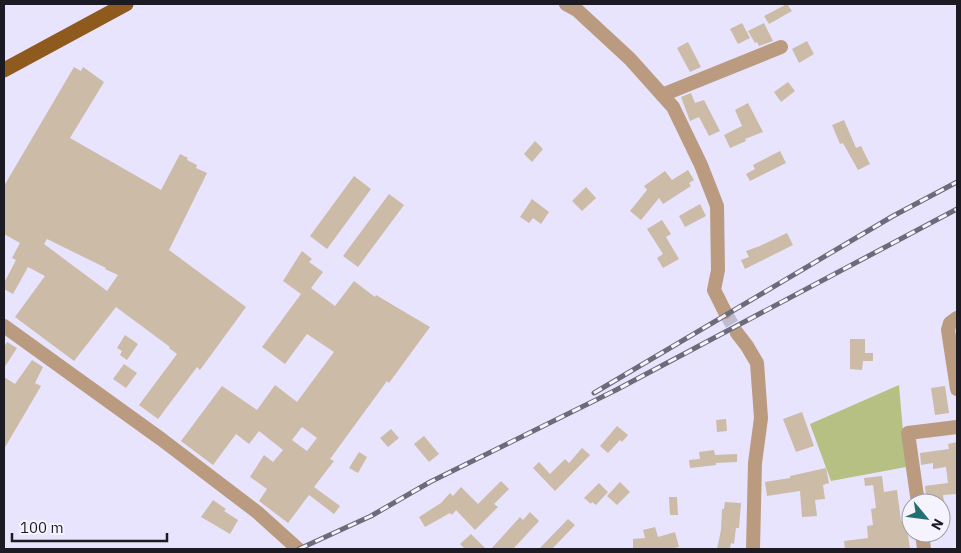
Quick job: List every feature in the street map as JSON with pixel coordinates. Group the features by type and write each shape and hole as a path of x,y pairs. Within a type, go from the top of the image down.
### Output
{"main road":[{"path":"4,70 126,4"}],"street":[{"path":"566,4 578,10 623,52 673,107 701,166 717,206 718,270 714,290 726,312"},
{"path":"662,95 782,47"},
{"path":"957,318 950,323 948,330 957,389"},
{"path":"4,326 161,439 257,512 298,549"},
{"path":"737,333 757,363 761,418 755,462 753,549"},
{"path":"917,493 908,434 957,426"}],"green space":[{"path":"899,385 906,467 831,481 810,424"}],"building":[{"path":"787,4 792,11 769,24 764,16"},
{"path":"742,23 750,38 738,44 730,29"},
{"path":"764,23 773,41 759,46 748,31"},
{"path":"807,41 814,54 799,63 792,49"},
{"path":"688,42 701,67 690,72 677,48"},
{"path":"74,67 81,71 83,67 104,82 70,138 161,190 180,154 197,165 196,168 207,173 169,250 246,307 200,370 197,367 158,419 139,405 177,354 116,307 74,361 15,317 45,276 28,267 13,294 4,289 4,283 16,260 12,258 20,243 4,234 4,186","holes":["47,239 118,275 107,291 44,244"]},
{"path":"788,82 795,91 781,102 774,92"},
{"path":"691,93 695,103 704,100 720,131 709,136 699,117 690,121 681,97"},
{"path":"748,103 763,132 745,139 746,141 730,148 724,135 742,126 735,110"},
{"path":"844,120 856,148 861,146 870,164 858,170 843,143 840,144 832,125"},
{"path":"535,141 543,149 532,162 524,154"},
{"path":"780,151 786,163 750,181 746,174 755,169 753,165"},
{"path":"688,170 694,180 689,183 691,186 663,204 659,198 641,220 630,211 647,190 644,186 665,171 672,180"},
{"path":"354,176 371,189 327,249 310,236"},
{"path":"586,187 596,198 582,211 572,201"},
{"path":"389,194 404,205 358,267 343,256"},
{"path":"532,199 549,212 541,224 533,218 529,223 520,217"},
{"path":"700,204 706,216 685,227 679,216"},
{"path":"662,220 671,234 666,237 679,259 663,268 657,258 663,254 647,229"},
{"path":"787,233 793,245 745,269 741,260 749,257 746,251"},
{"path":"302,251 312,259 309,262 323,272 311,288 335,306 354,281 375,297 376,295 430,327 389,383 387,381 330,459 334,461 314,487 340,506 334,514 309,495 288,523 259,501 267,489 250,477 264,455 273,462 283,450 259,431 249,444 236,434 213,465 181,441 222,386 257,410 275,385 297,402 334,352 307,334 285,364 262,347 301,294 283,281","holes":["302,427 317,438 307,451 292,440"]},
{"path":"125,335 138,344 127,360 120,355 122,351 117,348"},
{"path":"850,339 865,339 865,353 873,353 873,361 863,361 862,370 850,369"},
{"path":"7,342 17,348 4,368 4,347"},
{"path":"32,360 43,367 35,383 41,386 4,449 4,377 15,384"},
{"path":"124,364 137,373 126,388 113,379"},
{"path":"945,386 949,413 935,415 931,388"},
{"path":"802,412 814,446 796,452 783,419"},
{"path":"726,419 727,431 717,432 716,420"},
{"path":"617,426 628,435 622,442 620,440 608,453 600,446"},
{"path":"391,429 399,438 388,447 380,438"},
{"path":"424,436 439,454 429,462 414,444"},
{"path":"957,442 957,494 926,493 925,486 948,483 946,467 933,469 933,463 921,465 920,453 949,449 948,444"},
{"path":"582,448 590,455 555,491 533,468 539,462 550,474 565,459 569,463"},
{"path":"714,450 715,455 737,454 737,462 716,463 716,465 690,468 689,460 700,459 699,452"},
{"path":"359,452 367,457 358,473 349,468"},
{"path":"826,468 829,483 823,485 825,499 815,500 817,516 802,517 800,491 767,496 765,482 790,478 790,476"},
{"path":"882,476 884,492 897,490 901,521 901,543 909,543 910,549 845,549 844,541 868,538 867,526 873,525 871,509 876,508 873,485 865,486 864,478"},
{"path":"501,481 509,489 494,504 498,507 475,530 456,510 452,515 450,513 425,527 419,517 441,503 450,493 453,496 461,487 478,504"},
{"path":"620,482 630,492 617,505 607,496"},
{"path":"599,483 608,492 596,505 592,502 591,504 584,498"},
{"path":"669,497 677,497 678,515 670,515"},
{"path":"213,500 226,509 224,511 238,520 230,534 201,517"},
{"path":"725,502 741,503 739,528 736,528 734,544 731,543 730,549 717,549 721,530 722,509 724,509"},
{"path":"530,512 539,521 513,549 491,549 520,517 523,520"},
{"path":"568,519 575,525 552,549 539,549"},
{"path":"655,527 658,537 675,532 679,547 669,549 633,549 633,539 645,538 643,530"},
{"path":"471,534 486,549 465,549 460,544"}],"tunnel":[{"path":"725,312 737,333"}],"railway":[{"path":"594,393 893,216 957,182"},
{"path":"299,549 371,516 430,482 616,390 957,209"}]}
